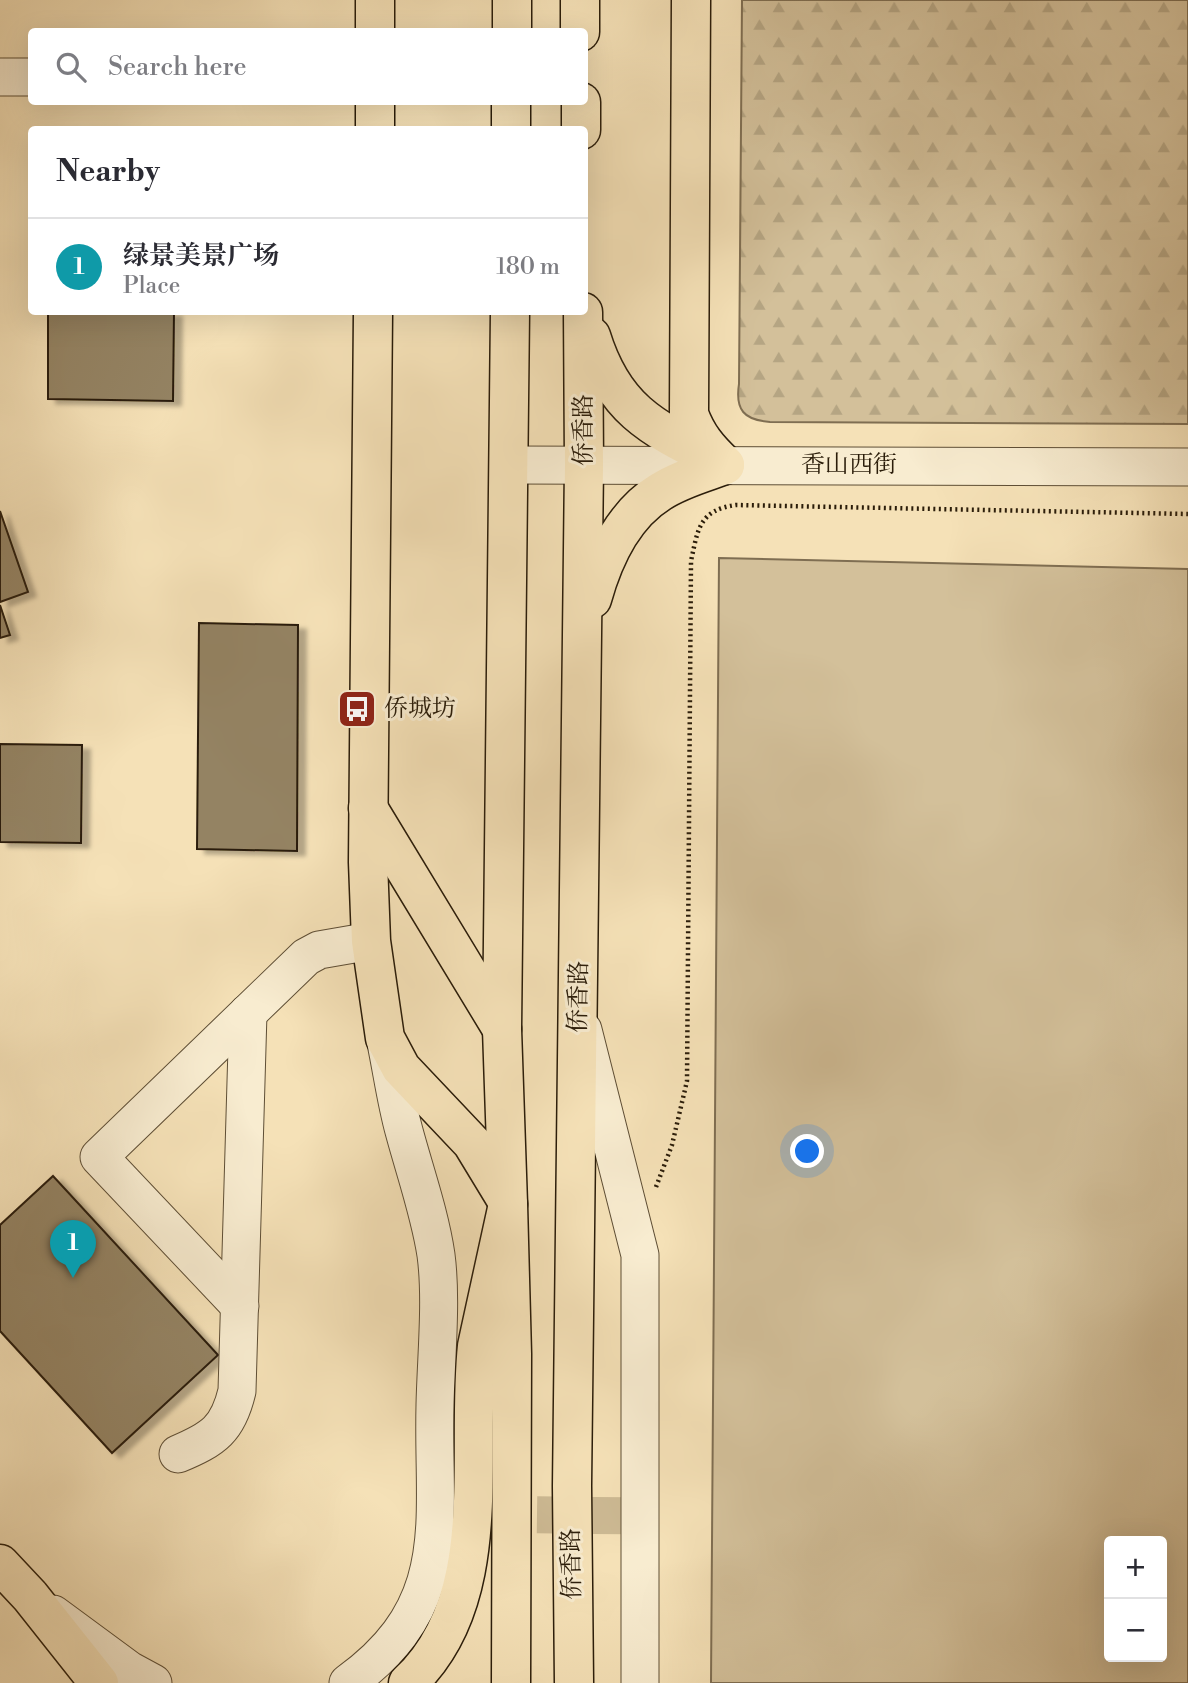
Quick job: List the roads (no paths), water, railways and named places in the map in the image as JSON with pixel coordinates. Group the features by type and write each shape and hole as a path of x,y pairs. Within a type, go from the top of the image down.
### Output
{"main road":[{"path":"375,0 375,28"},
{"path":"512,0 512,28"},
{"path":"580,0 580,28"},
{"path":"691,0 689,414 696,432 707,448 725,465"},
{"path":"375,105 375,126"},
{"path":"511,105 511,126"},
{"path":"581,105 581,126"},
{"path":"373,315 367,806 371,941 385,1038 401,1068 472,1143 496,1179 508,1204 481,1322 476,1358 473,1503 464,1582 435,1651 408,1683"},
{"path":"510,315 502,1029 512,1354 511,1683"},
{"name":"侨香路","path":"574,1683 572,1486 579,1011 583,315"},
{"path":"584,315 598,360 626,404 655,428 725,465"},
{"path":"582,633 594,590 612,546 640,508 659,492 725,465"},
{"path":"367,806 502,1029"},
{"path":"0,1564 117,1683"},
{"path":"30,1596 99,1683"}],"street":[{"path":"0,77 28,77"},
{"name":"香山西街","path":"509,465 1188,467"},
{"path":"240,1306 99,1157 306,957 319,950 371,941"},
{"path":"579,1011 640,1255 639,1683"},
{"path":"178,1454 215,1436 232,1411 237,1391 248,1013"},
{"path":"348,1683 388,1650 405,1629 420,1601 436,1535 436,1254 403,1128 385,1038"},
{"path":"30,1596 129,1670 153,1683"}],"tunnel":[{"path":"482,1514 639,1516"}],"place":[{"name":"侨城坊","path":"357,709"},
{"name":"绿景美景广场","path":"73,1278"}]}
